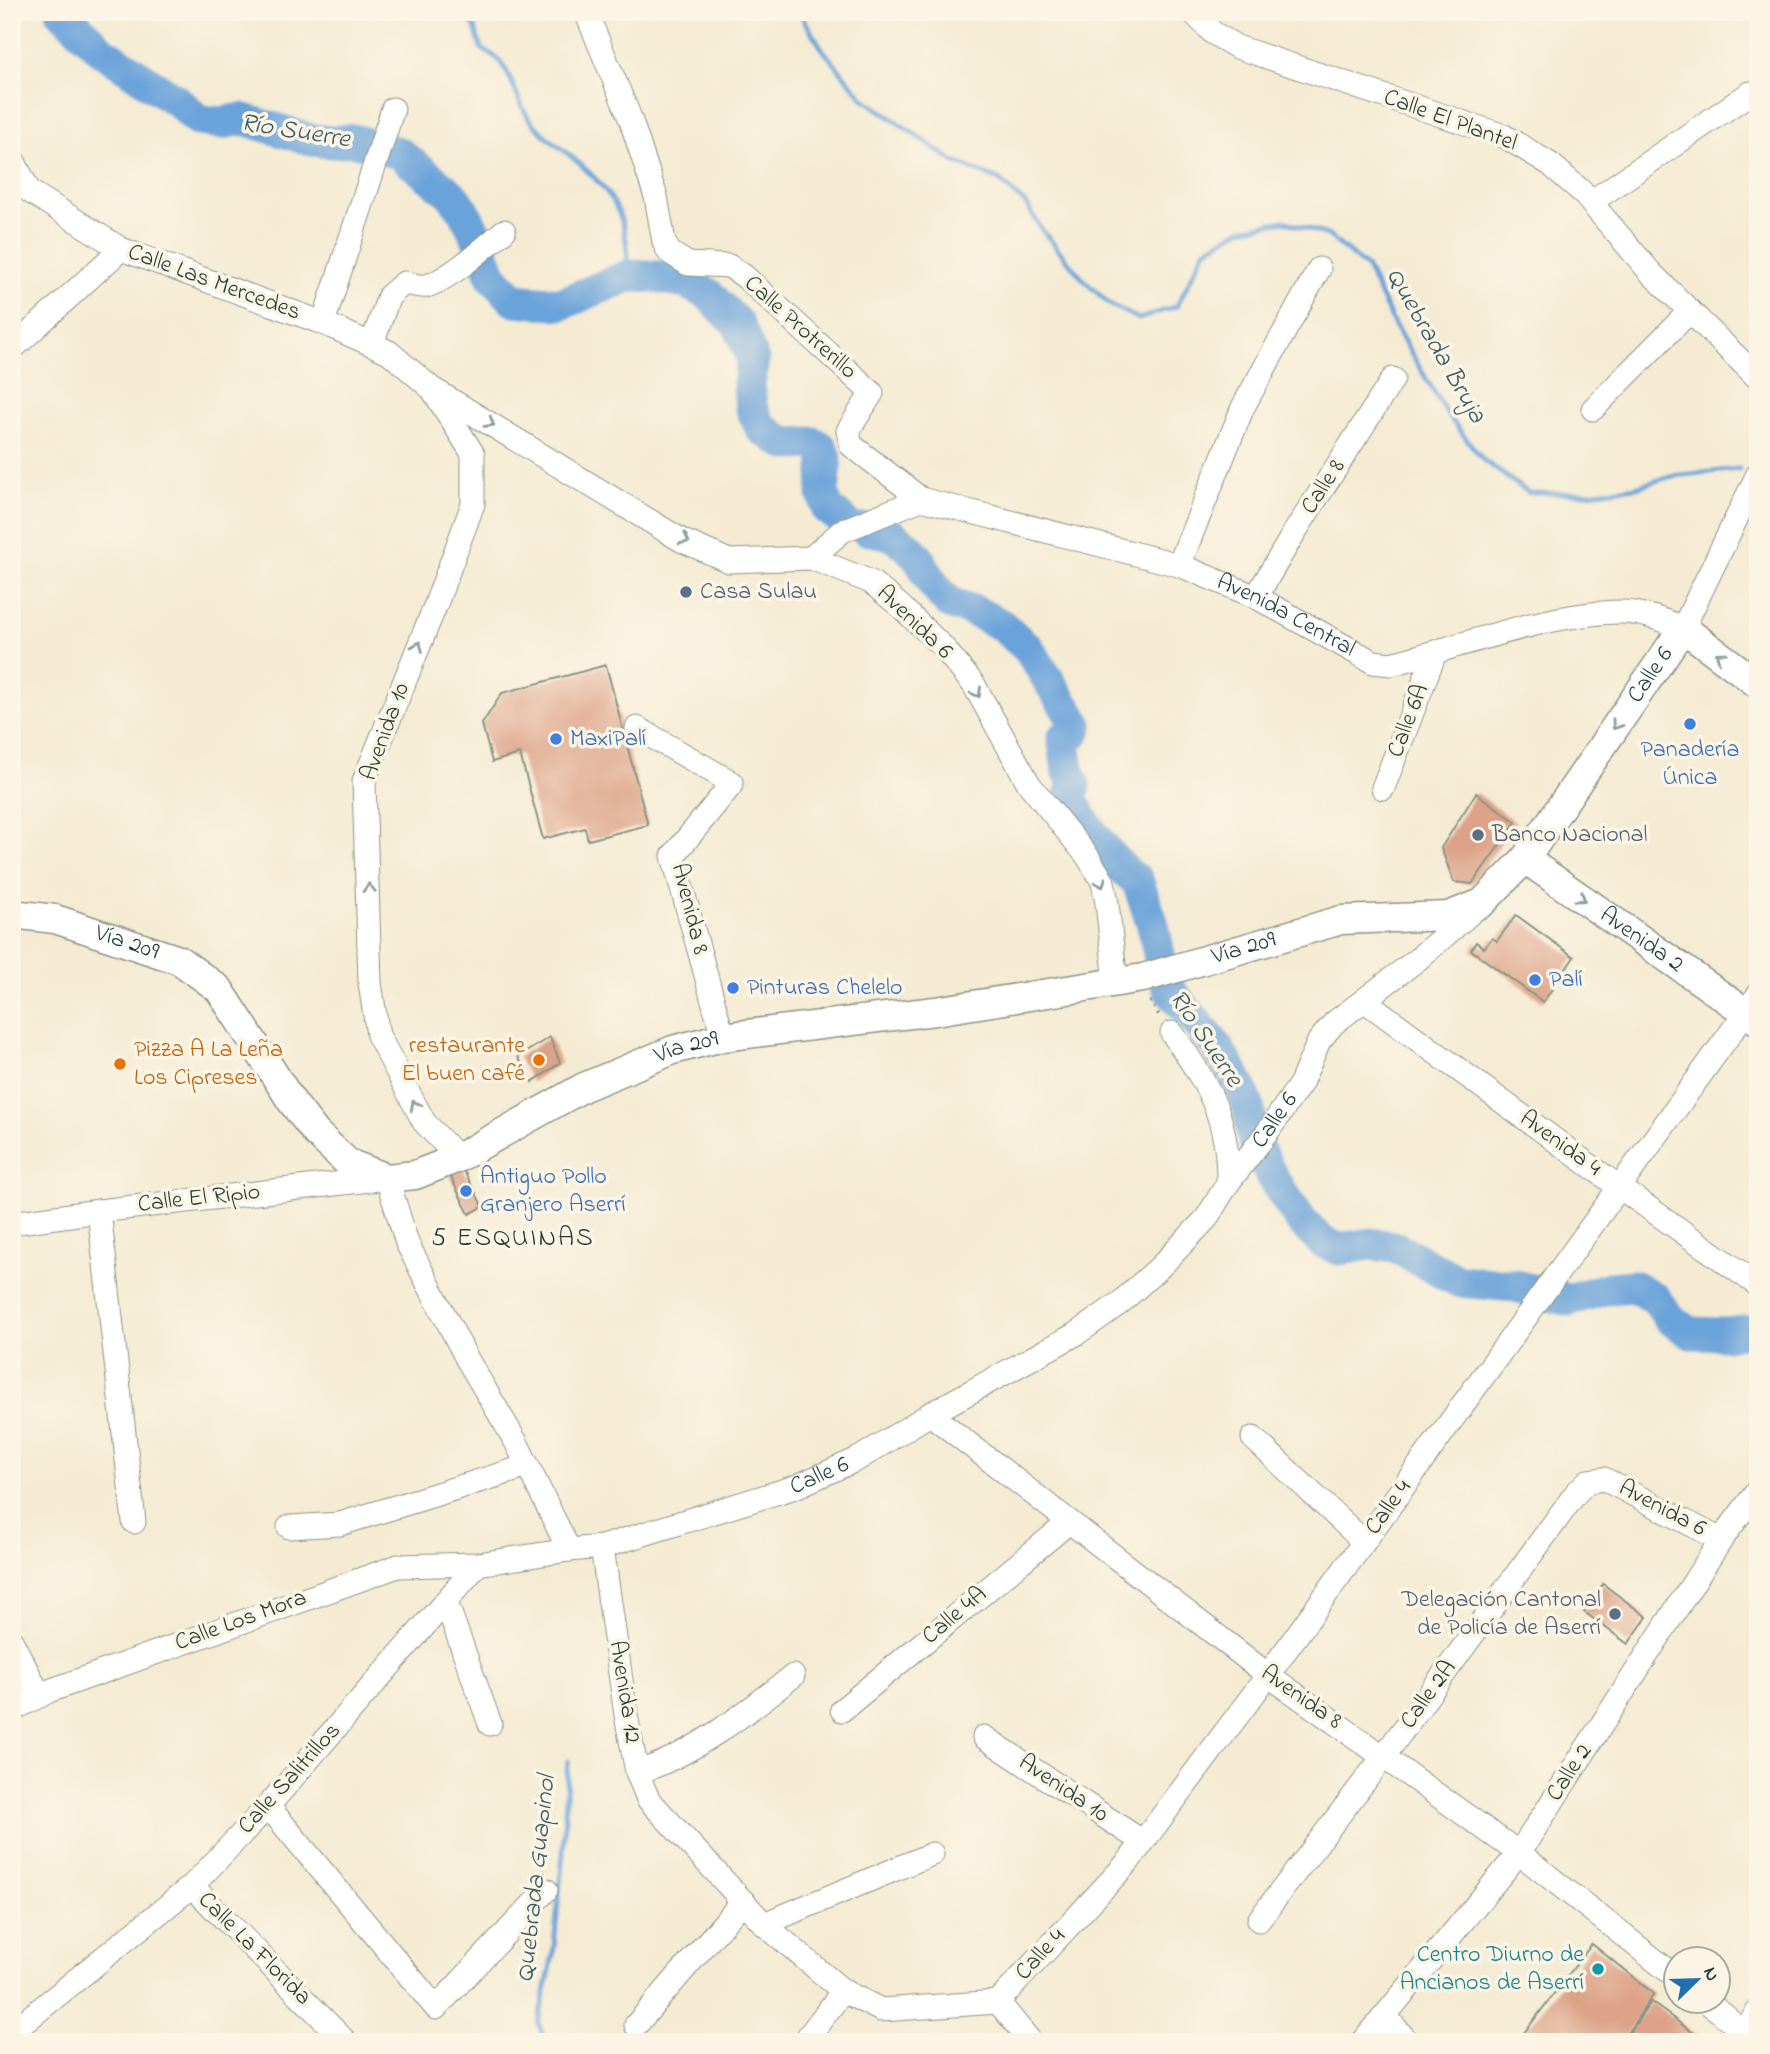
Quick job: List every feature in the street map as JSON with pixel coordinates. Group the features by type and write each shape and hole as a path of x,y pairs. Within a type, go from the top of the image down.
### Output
{"main road":[{"name":"Avenida Central","path":"1683,628 1758,684"},
{"name":"Calle 6","path":"1482,903 1525,859 1683,628"},
{"name":"Avenida 2","path":"1525,859 1753,1010"},
{"name":"Vía 209","path":"12,914 55,919 179,960 219,989 292,1102 316,1133 348,1163 387,1178 415,1175 458,1158 584,1087 673,1050 723,1037 935,1011 1134,979 1341,920 1448,916 1482,903"}],"street":[{"name":"Calle Protrerillo","path":"586,12 630,118 656,197 664,242 669,252 688,264 729,266 744,276 872,393 848,431 851,444 921,499"},
{"name":"Calle El Plantel","path":"1193,12 1213,33 1237,47 1504,136 1550,164 1591,202 1651,273 1758,378"},
{"path":"1591,202 1750,93"},
{"path":"323,323 393,109"},
{"name":"Calle Las Mercedes","path":"13,162 29,191 121,249 323,323 372,344 389,352 432,388"},
{"path":"372,344 389,296 396,290 404,284 424,287 439,279 472,258 504,231"},
{"path":"12,349 121,249"},
{"path":"1179,565 1243,407 1319,269"},
{"path":"1593,409 1690,311"},
{"name":"Calle 8","path":"1256,597 1393,379"},
{"name":"Avenida 6","path":"432,388 681,540 729,561 811,558 871,582 899,604 942,646 974,685 1029,784 1088,857 1103,882 1107,903 1134,979"},
{"name":"Avenida 10","path":"432,388 472,454 473,504 436,604 364,781 370,983 378,1035 424,1122 458,1158"},
{"name":"Calle 6","path":"1683,628 1758,474"},
{"path":"811,558 842,531 921,499"},
{"name":"Avenida Central","path":"921,499 1179,565 1256,597 1373,662 1391,664 1556,620 1623,612 1660,618 1683,628"},
{"name":"Calle 6A","path":"1383,788 1435,653"},
{"name":"Avenida 8","path":"637,728 731,785 673,856 723,1037"},
{"name":"Calle 6","path":"602,1547 795,1487 858,1459 930,1414 1076,1334 1120,1303 1161,1266 1206,1219 1228,1182 1301,1083 1319,1041 1334,1023 1418,959 1482,903"},
{"name":"Avenida 4","path":"1365,1000 1619,1187 1758,1285"},
{"name":"Calle 4","path":"998,2001 1128,1862 1268,1675 1549,1288 1619,1187 1753,1010"},
{"path":"1172,1033 1197,1068 1215,1105 1225,1132 1228,1182"},
{"path":"387,1178 407,1243 467,1359 528,1466 569,1550"},
{"name":"Calle El Ripio","path":"12,1223 387,1178"},
{"path":"99,1211 134,1522"},
{"name":"Avenida 8","path":"930,1414 1268,1675 1519,1853 1662,1967"},
{"path":"1254,1438 1364,1542"},
{"path":"289,1527 340,1524 528,1466"},
{"name":"Avenida 6","path":"1604,1479 1721,1540"},
{"name":"Calle 2A","path":"1259,1920 1384,1756 1576,1493 1588,1481 1604,1479"},
{"name":"Calle 2","path":"1363,2042 1519,1853 1721,1540 1756,1499"},
{"name":"Calle 4A","path":"842,1710 1068,1523"},
{"path":"478,1564 602,1547"},
{"name":"Avenida 12","path":"602,1547 626,1715 637,1772 648,1799 764,1924 843,1991 881,2010 998,2001"},
{"name":"Calle Salitrillos","path":"12,2032 192,1886 268,1806 478,1564"},
{"name":"Calle Los Mora","path":"12,1710 40,1696 199,1636 398,1566 478,1564"},
{"path":"446,1602 490,1724"},
{"path":"12,1642 40,1696"},
{"path":"637,1772 655,1767 694,1746 756,1705 793,1676"},
{"name":"Avenida 10","path":"984,1737 1143,1842"},
{"path":"268,1806 436,2008 546,1890"},
{"path":"764,1924 932,1854"},
{"name":"Calle La Florida","path":"192,1886 346,2042"},
{"path":"636,2025 743,1901"},
{"path":"804,2042 843,1991"},
{"path":"998,2001 1031,2042"},
{"path":"1726,2016 1744,2038 1758,2011"},
{"path":"1385,2016 1408,2042"}],"path":[{"path":"1134,979 1172,1033"}],"building":[{"name":"MaxiPalí","path":"606,665 648,825 588,840 585,828 543,839 520,754 492,762 482,724 502,693"},
{"name":"Banco Nacional","path":"1476,793 1516,822 1472,884 1454,882 1441,848"},
{"name":"Palí","path":"1516,915 1574,957 1543,1002 1471,950 1476,942 1484,948 1492,938 1497,941"},
{"name":"restaurante El buen café","path":"550,1037 560,1063 532,1082 518,1057"},
{"name":"Antiguo Pollo Granjero Aserrí","path":"463,1169 483,1207 469,1214 450,1176"},
{"name":"Delegación Cantonal de Policía de Aserrí","path":"1603,1584 1647,1617 1628,1644 1583,1611"},
{"name":"Centro Diurno de Ancianos de Aserrí","path":"1592,1944 1654,1994 1621,2042 1517,2042"},
{"path":"1651,2002 1662,2010 1662,2016 1670,2016 1706,2042 1623,2042"}],"waterway":[{"name":"Río Suerre","path":"62,12 102,51 177,101 198,120 221,123 242,119 312,140 353,140 399,153 450,193 463,209 480,243"},
{"path":"457,12 474,25 481,48 504,66 532,122 583,167 607,193 622,220 626,236 628,276"},
{"name":"Quebrada Bruja","path":"799,12 823,50 864,99 953,161 999,180 1026,204 1042,230 1082,278 1109,304 1139,319 1177,306 1205,250 1241,229 1284,221 1328,235 1367,268 1395,326 1447,414 1483,460 1529,493 1588,493 1636,487 1672,476 1739,469"},
{"name":"Río Suerre","path":"484,255 492,276 514,300 561,304 628,276 659,277 686,283 708,294 738,324 753,360 749,384 751,407 761,428 786,444 814,443 822,448 826,458 823,494 828,510 843,520"},
{"name":"Río Suerre","path":"865,529 891,534 918,557 933,584 949,603 974,611 1001,625 1028,648 1077,725 1074,733 1063,738 1068,769 1075,787 1070,796 1099,842 1119,865 1137,880 1153,925 1168,988 1215,1044 1240,1085 1248,1106 1254,1141 1272,1177 1302,1222 1322,1242 1339,1249 1371,1244 1395,1247 1458,1281 1516,1286 1568,1300 1609,1288 1633,1286 1655,1298 1670,1319 1691,1333 1726,1334 1758,1330"},
{"name":"Quebrada Guapinol","path":"546,2042 538,2023 553,1956 568,1761"}],"place":[{"name":"Casa Sulau","path":"686,592"},
{"name":"Panadería Única","path":"1690,724"},
{"name":"MaxiPalí","path":"556,739"},
{"name":"Banco Nacional","path":"1478,835"},
{"name":"Palí","path":"1535,980"},
{"name":"Pinturas Chelelo","path":"733,988"},
{"name":"restaurante El buen café","path":"539,1060"},
{"name":"Pizza A La Leña Los Cipreses","path":"120,1064"},
{"name":"Antiguo Pollo Granjero Aserrí","path":"466,1191"},
{"name":"Delegación Cantonal de Policía de Aserrí","path":"1615,1614"},
{"name":"Centro Diurno de Ancianos de Aserrí","path":"1598,1969"}],"district":[{"name":"5 ESQUINAS","path":"513,1239"}]}
